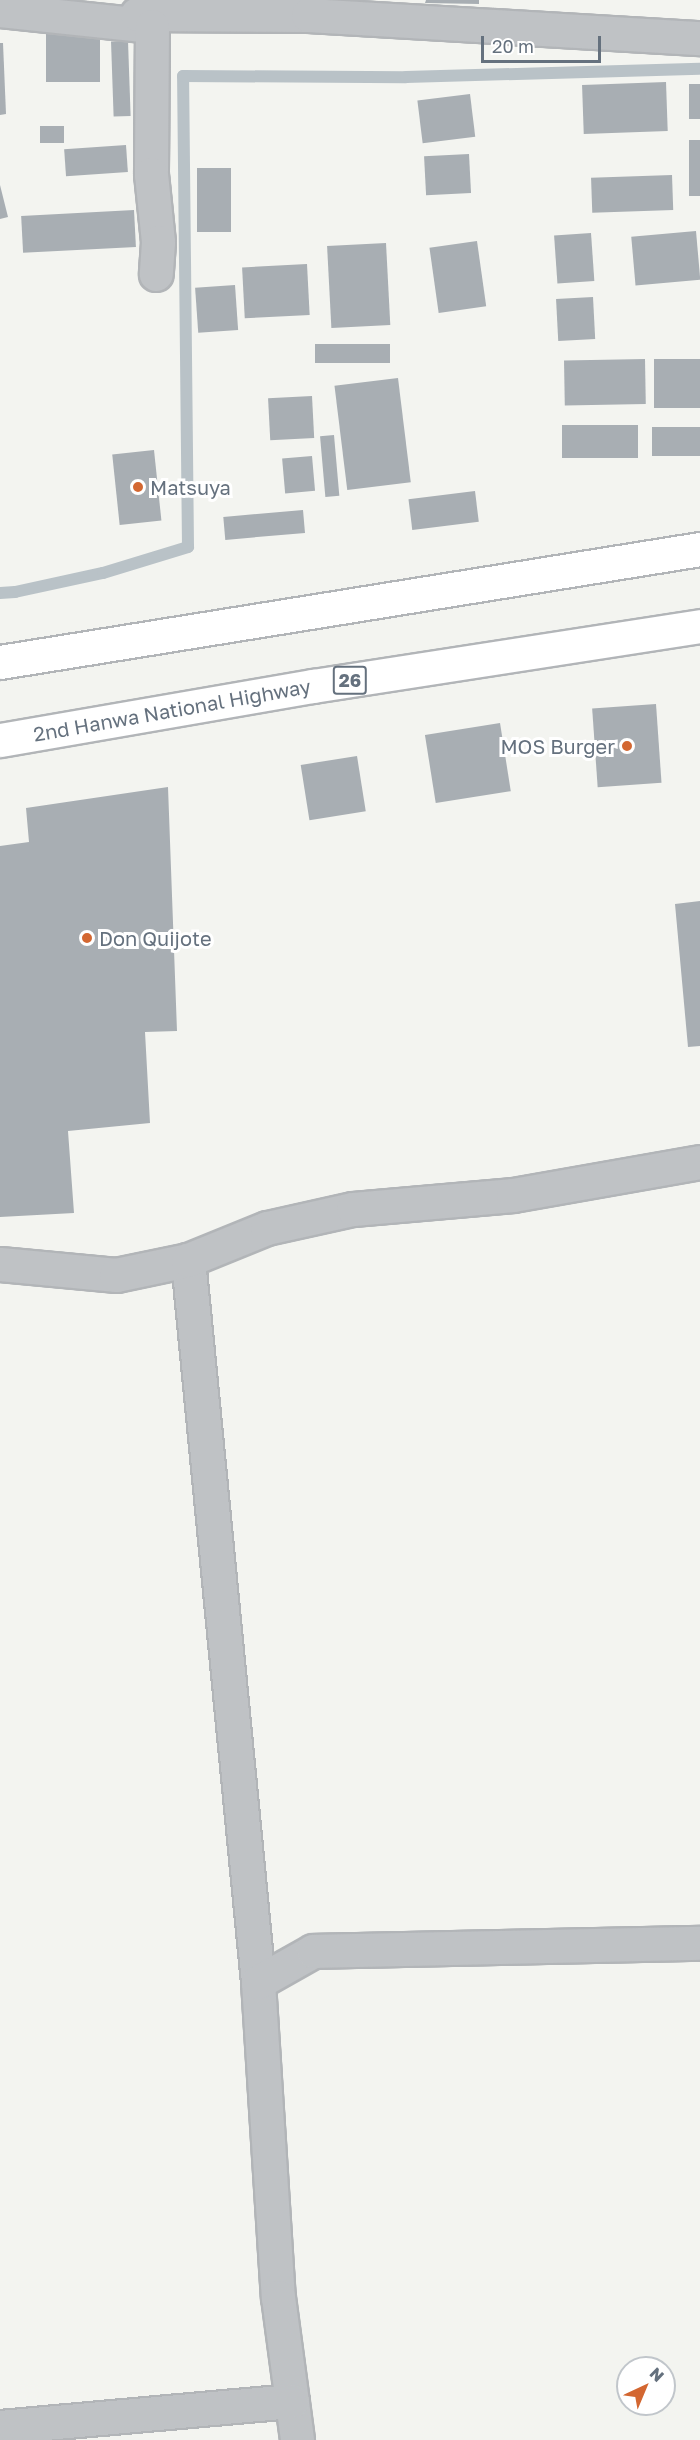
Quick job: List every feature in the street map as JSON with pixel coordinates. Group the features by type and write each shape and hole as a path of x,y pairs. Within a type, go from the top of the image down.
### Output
{"highway":[{"path":"0,662 700,549"},
{"name":"2nd Hanwa National Highway","path":"0,740 313,686 700,626"}],"street":[{"path":"0,10 308,15 700,38"},
{"path":"142,13 151,174 158,242 156,274"},
{"path":"0,1264 116,1275 188,1260 267,1228 353,1209 513,1194 700,1162"},
{"path":"188,1260 258,1982 278,2297 297,2440"},
{"path":"258,1982 313,1951 700,1943"},
{"path":"0,2427 292,2401"}],"building":[{"path":"426,0 479,0 479,4 425,3"},
{"path":"46,32 100,32 100,82 46,82"},
{"path":"128,41 131,116 114,117 111,42"},
{"path":"0,43 3,43 6,114 0,115"},
{"path":"666,82 668,131 584,134 582,85"},
{"path":"689,84 700,84 700,119 689,119"},
{"path":"470,94 475,137 423,143 417,100"},
{"path":"40,126 64,126 64,143 40,143"},
{"path":"689,140 700,140 700,196 689,196"},
{"path":"126,145 128,172 66,176 64,149"},
{"path":"469,154 471,193 426,195 424,156"},
{"path":"197,168 231,168 231,232 197,232"},
{"path":"672,175 673,210 592,213 591,178"},
{"path":"0,185 8,217 0,219"},
{"path":"134,210 136,247 23,253 21,216"},
{"path":"696,231 700,280 636,285 631,237"},
{"path":"591,233 594,281 557,283 554,236"},
{"path":"477,241 486,306 439,313 429,248"},
{"path":"386,243 390,325 331,328 327,246"},
{"path":"307,264 310,315 245,318 242,267"},
{"path":"235,285 238,330 198,333 195,288"},
{"path":"593,297 595,339 558,341 556,299"},
{"path":"315,344 390,344 390,363 315,363"},
{"path":"645,359 646,404 565,405 564,360"},
{"path":"654,359 700,359 700,408 654,408"},
{"path":"398,378 411,482 347,490 334,386"},
{"path":"312,396 314,438 270,440 268,398"},
{"path":"562,425 638,425 638,458 562,458"},
{"path":"652,427 700,427 700,456 652,456"},
{"path":"334,435 339,496 325,497 320,436"},
{"path":"154,450 161,521 120,525 112,454"},
{"path":"312,456 315,491 285,493 282,459"},
{"path":"475,491 479,522 412,530 408,499"},
{"path":"303,510 305,533 225,540 223,517"},
{"name":"MOS Burger","path":"656,704 662,783 598,787 592,708"},
{"path":"500,723 511,791 436,803 425,735"},
{"path":"357,756 366,811 309,820 301,765"},
{"name":"Don Quijote","path":"168,787 177,1031 145,1032 150,1123 68,1131 74,1213 0,1217 0,846 29,842 26,808"},
{"path":"700,901 700,1046 688,1047 675,904"}],"waterway":[{"path":"0,593 15,592 103,573 188,547 183,76 406,77 700,69"}],"place":[{"name":"Matsuya","path":"138,487"},
{"name":"MOS Burger","path":"627,746"},
{"name":"Don Quijote","path":"87,938"}]}
